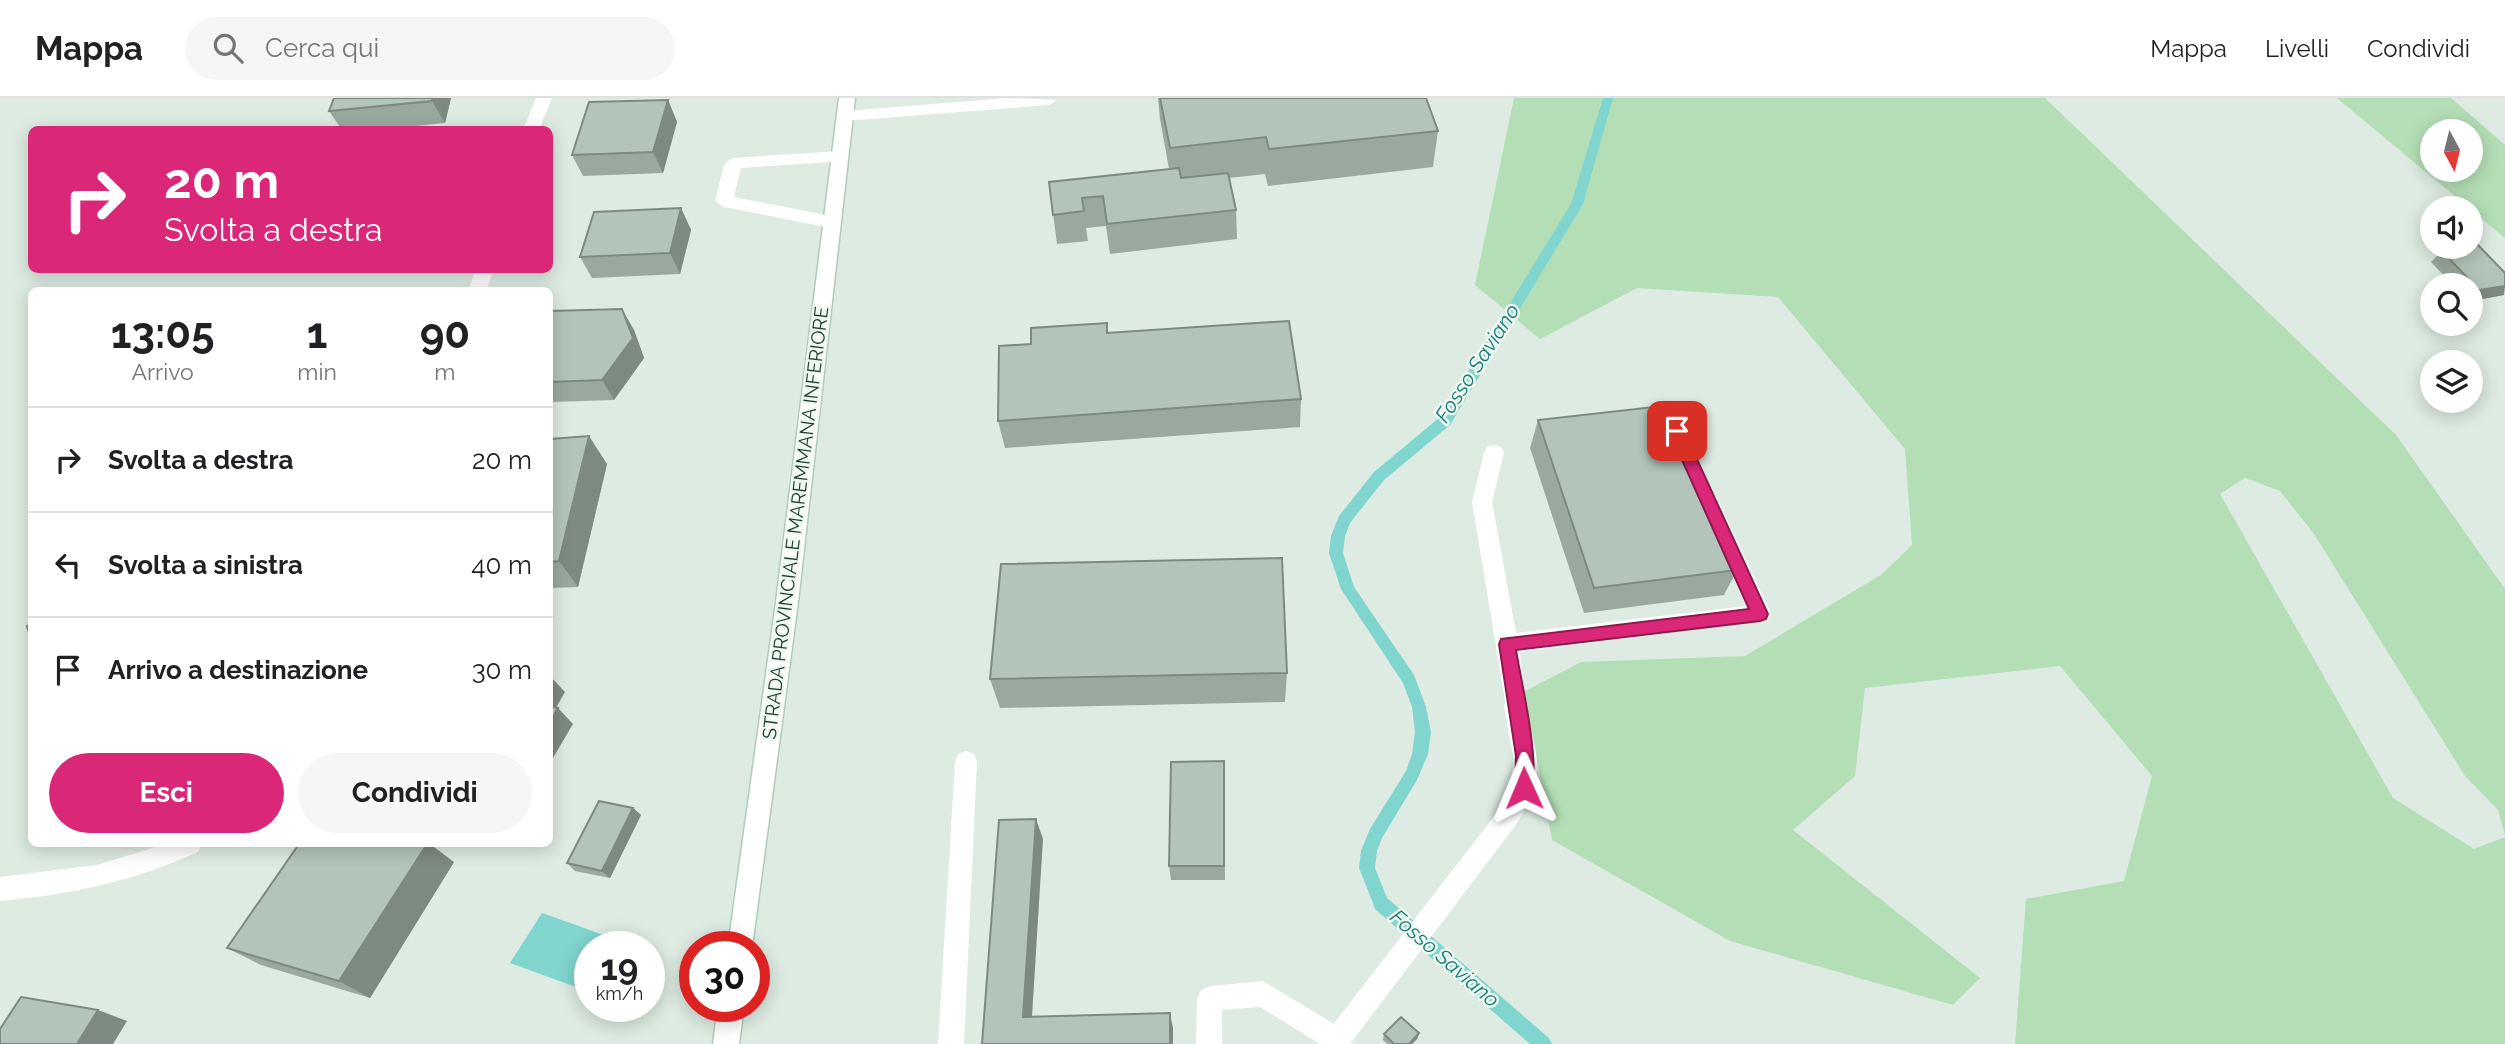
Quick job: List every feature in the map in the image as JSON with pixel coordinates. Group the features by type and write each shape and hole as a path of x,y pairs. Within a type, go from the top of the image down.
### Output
{"main road":[{"path":"533,126 544,98"},
{"path":"846,107 1049,100"},
{"name":"STRADA PROVINCIALE MAREMMANA INFERIORE","path":"742,931 788,602 846,107"},
{"path":"831,222 724,201 732,165 738,162 840,157"},
{"path":"1209,1044 1210,999 1263,994 1335,1042 1507,818 1524,788 1524,756 1482,502 1494,453"},
{"path":"1507,644 1760,614 1699,480"},
{"path":"951,1044 966,761"},
{"path":"0,888 105,876 135,868 183,847"},
{"path":"726,1044 729,1022"}],"green space":[{"path":"1514,98 2045,98 2396,435 2505,589 2505,835 2498,810 2465,776 2314,534 2280,491 2245,478 2220,494 2393,798 2474,849 2505,837 2505,1044 2015,1044 2026,899 2124,881 2152,776 2060,666 1865,688 1855,776 1793,830 1980,978 1953,1005 1730,941 1552,840 1524,692 1581,662 1745,656 1881,575 1912,545 1905,449 1778,297 1637,288 1540,339 1475,285"},
{"path":"2337,98 2451,98 2475,119 2420,119 2420,167"},
{"path":"2483,126 2505,145 2505,238 2483,220 2483,196 2455,196 2438,182 2483,182"}],"water":[{"path":"542,913 593,931 574,931 574,986 510,963"}],"building":[{"path":"334,98 432,98 432,101 329,111"},
{"path":"1160,98 1426,98 1438,131 1269,149 1266,137 1170,148"},
{"path":"668,100 653,152 572,155 589,102"},
{"path":"1179,168 1181,178 1228,173 1236,210 1107,224 1103,196 1082,198 1084,211 1053,215 1049,182"},
{"path":"681,208 670,253 580,257 594,212"},
{"path":"2483,250 2505,273 2505,286 2483,289 2483,273 2463,273 2450,259 2483,259"},
{"path":"622,309 633,338 602,380 553,382 553,311"},
{"path":"1289,321 1301,399 998,421 999,346 1031,344 1031,328 1107,323 1107,333"},
{"path":"1671,405 1737,570 1594,588 1538,420"},
{"path":"589,436 559,561 553,562 553,439"},
{"path":"1282,558 1287,673 990,679 1001,564"},
{"path":"1224,761 1224,866 1169,866 1171,762"},
{"path":"599,801 633,808 602,871 567,863"},
{"path":"1036,819 1023,1017 1170,1013 1170,1044 982,1044 999,820"},
{"path":"297,847 425,847 339,981 227,948"},
{"path":"21,997 98,1010 77,1044 0,1044 0,1029"},
{"path":"1401,1017 1419,1033 1409,1044 1394,1044 1384,1034"}],"waterway":[{"name":"Fosso Saviano","path":"1543,1044 1381,903 1367,868 1369,851 1376,834 1412,775 1420,754 1423,732 1419,707 1409,680 1348,589 1336,553 1344,520 1379,476 1445,421 1577,204 1608,98"}],"route":[{"path":"1524,788 1524,756 1507,644 1760,614 1677,431"}]}
